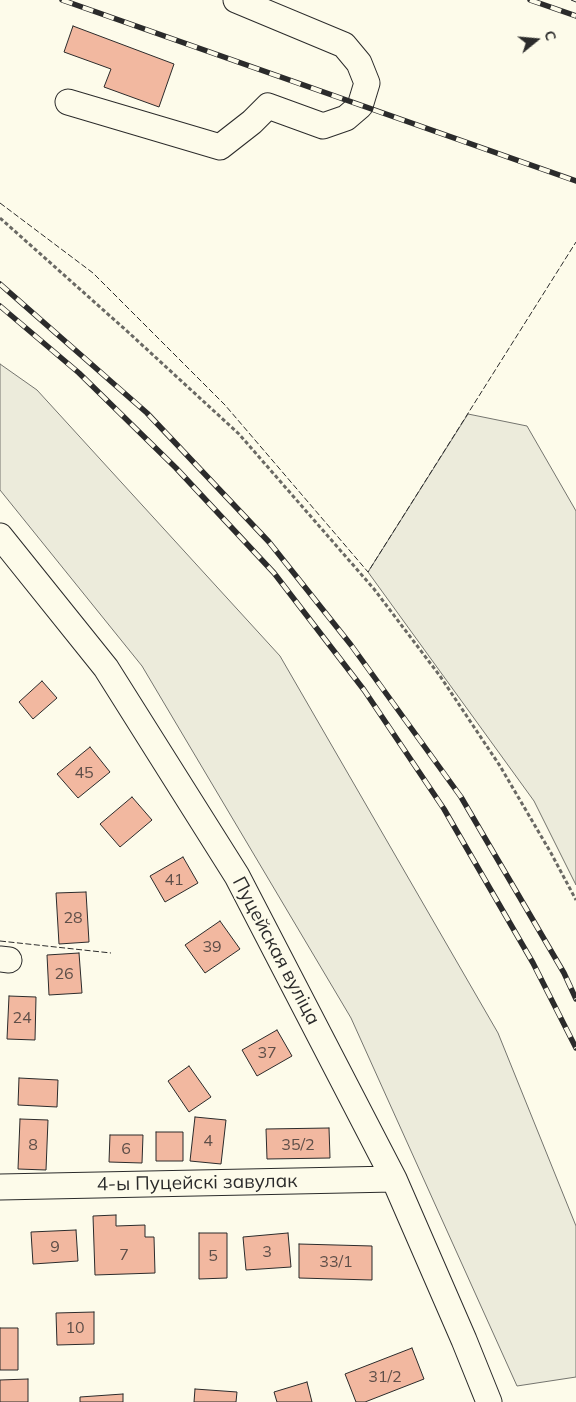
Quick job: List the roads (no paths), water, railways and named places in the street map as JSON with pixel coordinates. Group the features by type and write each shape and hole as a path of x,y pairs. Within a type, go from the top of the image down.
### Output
{"street":[{"path":"68,102 220,147 252,122 268,106 323,126 346,118 360,106 367,83 358,62 344,45 236,0"},
{"name":"Пуцейская вуліца","path":"0,536 106,668 237,876 394,1179 489,1402"},
{"name":"4-ы Пуцейскі завулак","path":"0,1187 394,1179"}],"railway":[{"path":"62,0 576,181"},
{"path":"530,0 576,16"},
{"path":"0,284 147,413 269,542 351,645 461,797 564,973 576,999"},
{"path":"0,306 79,373 176,468 274,573 364,690 444,809 533,963 576,1048"}]}
